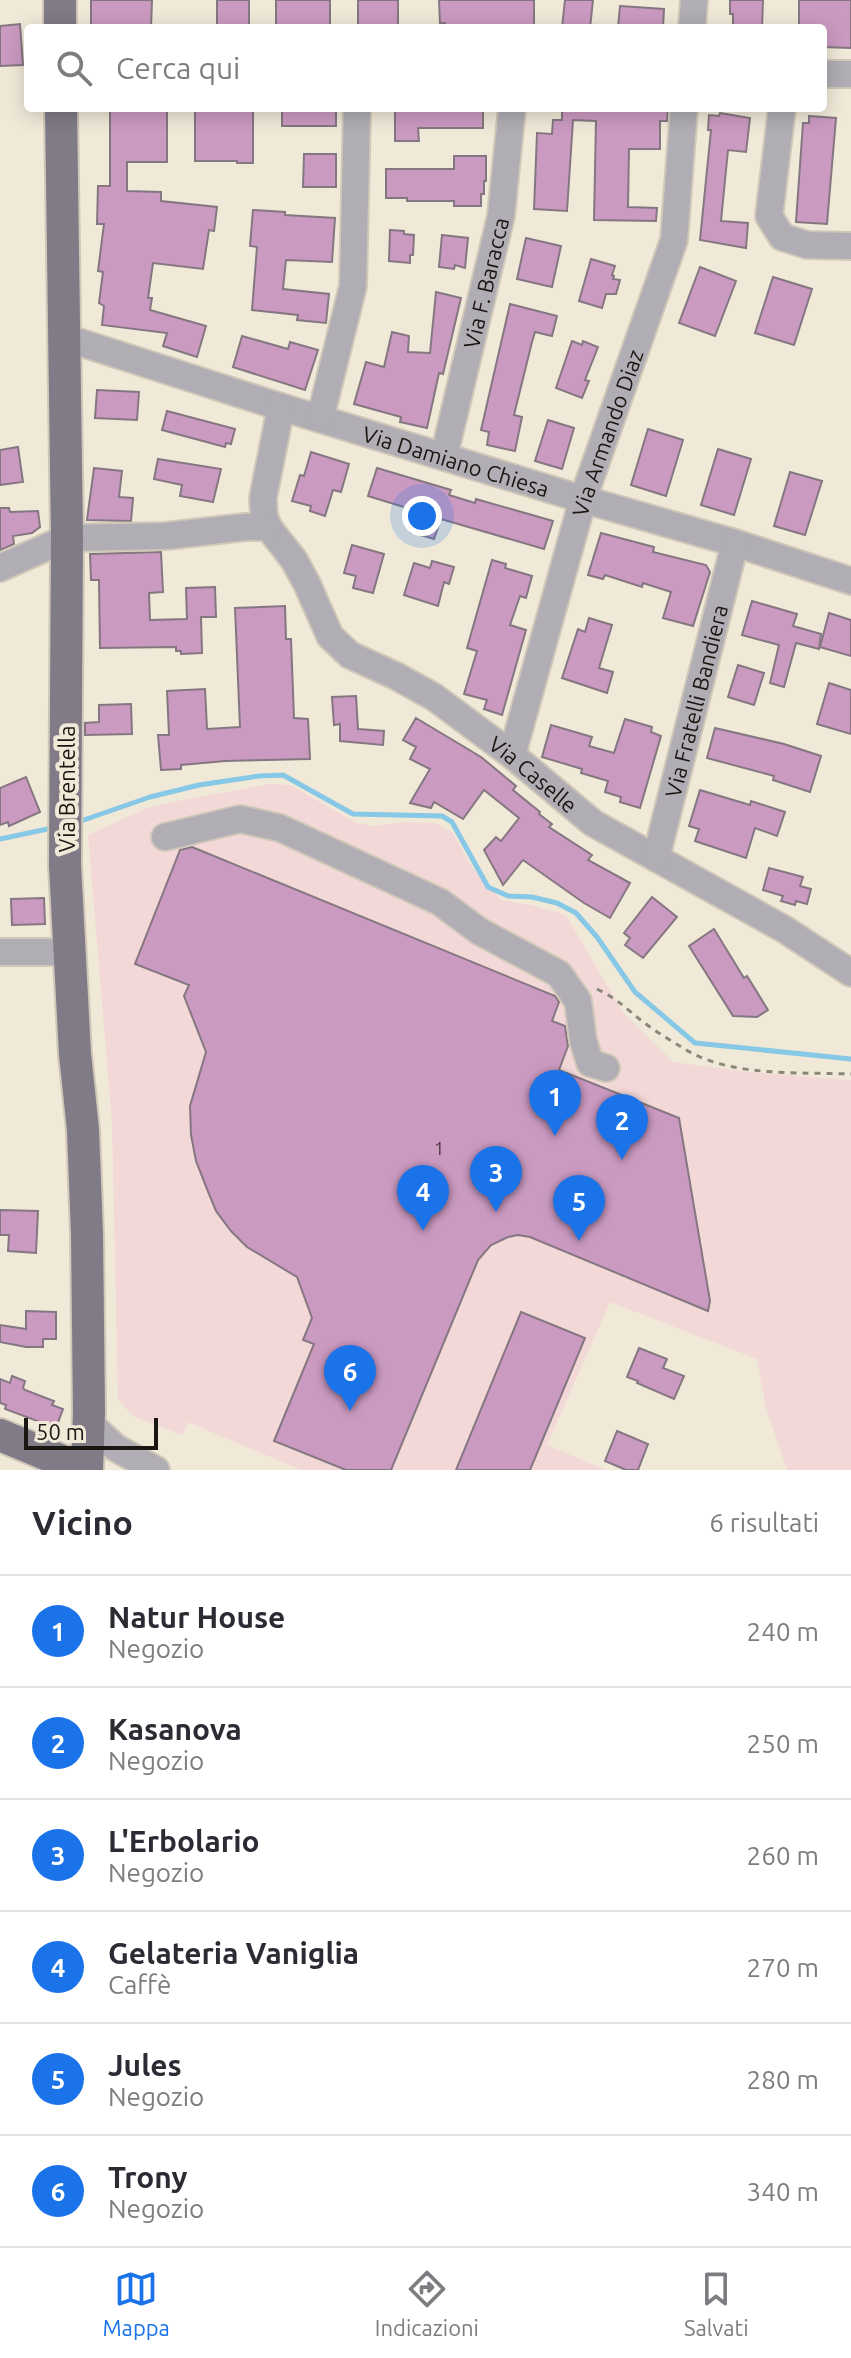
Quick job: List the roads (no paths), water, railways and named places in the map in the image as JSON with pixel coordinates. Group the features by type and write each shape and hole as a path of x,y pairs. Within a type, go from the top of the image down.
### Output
{"main road":[{"path":"60,0 60,24"},
{"name":"Via Brentella","path":"61,112 67,538 65,865 75,1054 83,1130 89,1423 86,1470"},
{"path":"0,1435 86,1470"}],"street":[{"path":"692,24 694,0"},
{"path":"827,74 851,74"},
{"path":"320,419 353,286 357,112"},
{"name":"Via F. Baracca","path":"444,456 501,216 512,112"},
{"name":"Via Armando Diaz","path":"512,755 583,499 674,240 684,112"},
{"path":"782,112 769,216 782,237 807,245 851,246"},
{"name":"Via Damiano Chiesa","path":"63,337 851,581"},
{"path":"0,568 67,538 166,536 268,527 263,498 281,407"},
{"name":"Via Caselle","path":"268,527 294,560 330,636 350,655 434,697 512,755 593,823 784,929 851,973"},
{"name":"Via Fratelli Bandiera","path":"656,858 735,543"},
{"path":"165,837 240,819 280,828 440,902 479,931 559,974 578,1001 583,1040 590,1063 606,1068"},
{"path":"0,952 70,952"},
{"path":"89,1423 116,1448 156,1470"}],"waterway":[{"path":"78,822 150,797 199,785 283,775 353,814 442,816 452,822 488,887 508,896 532,897 557,903 576,913 597,937 635,992 695,1043 851,1059"},
{"path":"0,839 52,828"}],"place":[{"name":"Natur House","path":"555,1136"},
{"name":"Kasanova","path":"622,1160"},
{"name":"L'Erbolario","path":"496,1212"},
{"name":"Gelateria Vaniglia","path":"423,1231"},
{"name":"Jules","path":"579,1241"},
{"name":"Trony","path":"350,1411"}]}
